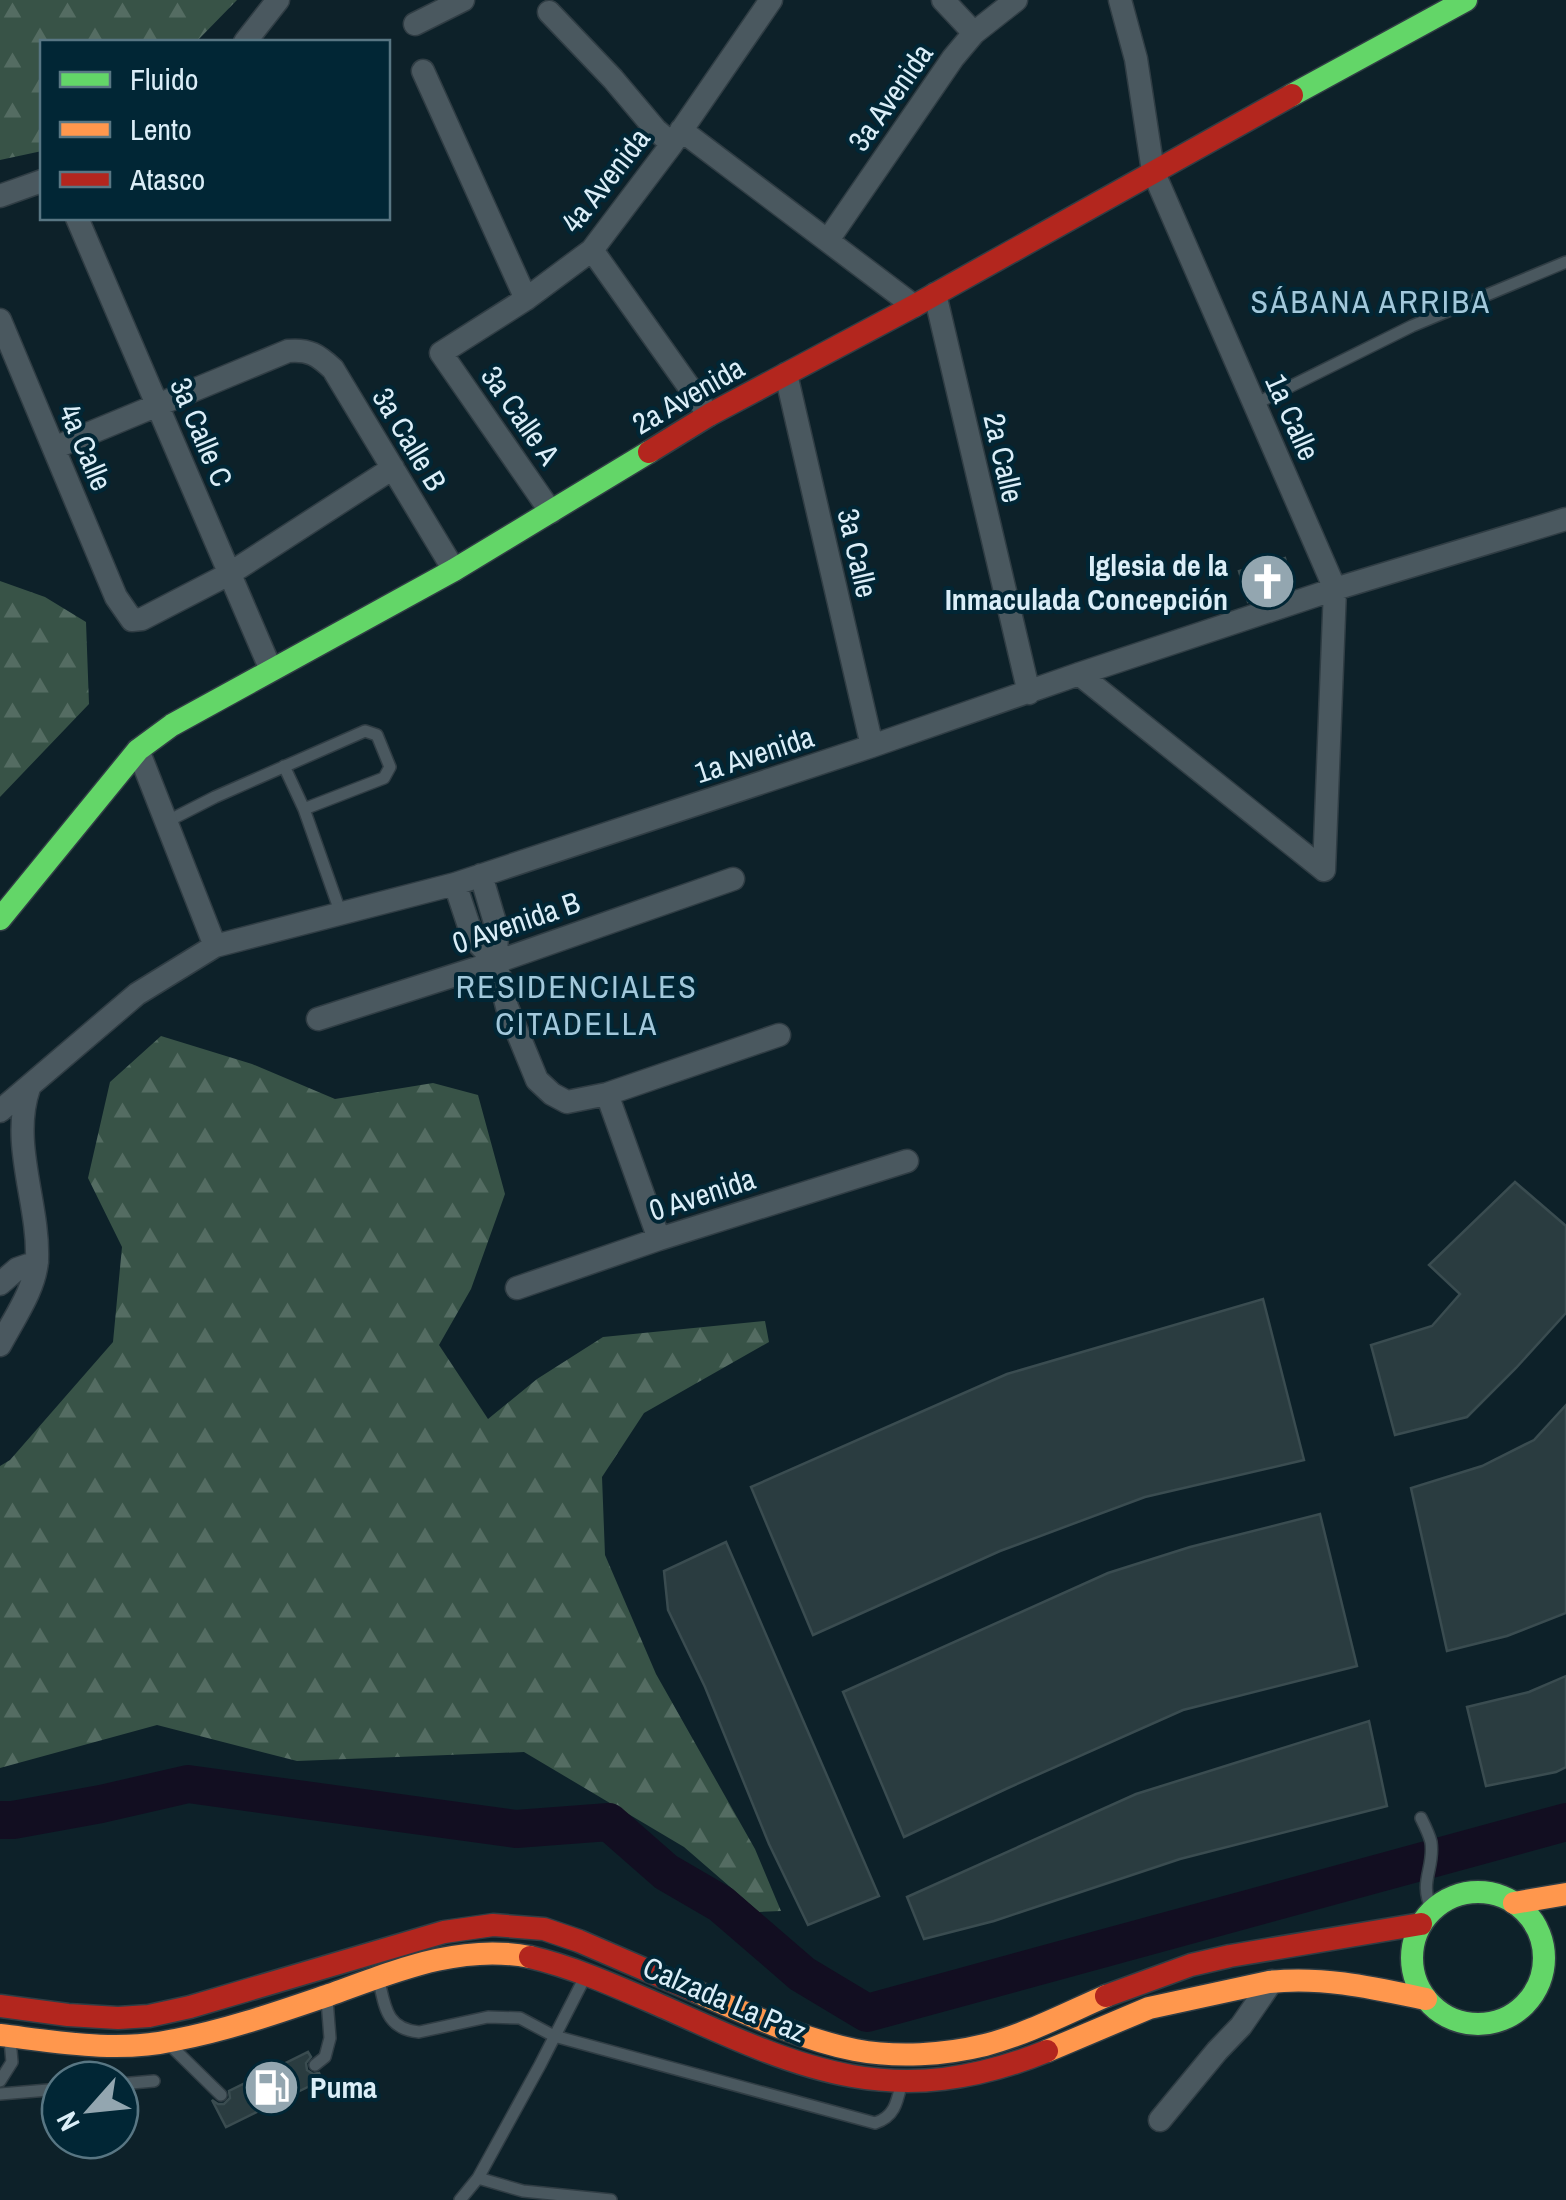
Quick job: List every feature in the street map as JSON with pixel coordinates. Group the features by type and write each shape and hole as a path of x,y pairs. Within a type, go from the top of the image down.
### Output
{"main road":[{"name":"2a Avenida","path":"0,919 138,750 172,725 454,570 709,415 1466,0"},
{"path":"1536,1991 1542,1976 1543,1945 1530,1916 1514,1903 1483,1892 1465,1893 1447,1899 1427,1917 1414,1942 1416,1982 1426,1999 1452,2019 1490,2024 1508,2018 1566,1967"},
{"path":"1514,1903 1566,1894"},
{"name":"Calzada La Paz","path":"0,2006 80,2015 150,2016 444,1932 493,1925 520,1926 544,1929 579,1941 808,2036 856,2050 916,2055 984,2045 1027,2031 1120,1990 1191,1965 1318,1944 1427,1917"},
{"name":"Calzada La Paz","path":"5,2035 130,2046 166,2042 452,1957 500,1953 540,1960 586,1975 787,2059 864,2080 901,2083 958,2080 997,2070 1131,2014 1272,1981 1345,1982 1426,1999"}],"street":[{"path":"247,40 278,0"},
{"path":"415,24 463,0"},
{"name":"4a Avenida","path":"441,352 526,299 592,250 677,137 771,0"},
{"path":"942,0 974,32"},
{"name":"3a Avenida","path":"828,240 952,58 974,32 1016,0"},
{"name":"1a Calle","path":"1078,674 1324,870 1335,589 1153,171 1136,60 1120,0"},
{"path":"550,12 656,130 677,137 828,240 914,306"},
{"path":"423,70 526,299"},
{"path":"0,196 40,182"},
{"name":"3a Calle C","path":"78,220 271,670"},
{"path":"592,250 709,415"},
{"name":"2a Calle","path":"935,294 1029,693"},
{"name":"4a Calle","path":"0,320 116,598 132,620 142,619 229,574"},
{"name":"3a Calle B","path":"156,406 288,352 305,350 319,356 333,368 454,570"},
{"name":"3a Calle A","path":"441,352 551,512"},
{"name":"3a Calle","path":"786,374 872,746"},
{"path":"54,448 156,406"},
{"path":"229,574 392,468"},
{"name":"1a Avenida","path":"0,1112 137,994 215,946 455,884 1335,589 1566,519"},
{"path":"138,750 215,946"},
{"path":"480,875 498,929 496,962 507,1007 538,1080 552,1094 567,1102 607,1094 780,1035"},
{"name":"0 Avenida B","path":"318,1019 496,962 733,878"},
{"path":"455,884 473,938 496,962"},
{"path":"0,1345 38,1262 23,1125 29,1088"},
{"path":"607,1094 660,1239"},
{"name":"0 Avenida","path":"517,1288 907,1161"},
{"path":"0,1284 17,1269 38,1262"},
{"path":"1160,2120 1241,2026 1272,1981"}],"lane":[{"path":"1255,404 1412,326 1566,262"},
{"path":"166,822 215,796 365,731 377,736 390,767 384,778 304,809"},
{"path":"284,766 304,809 341,914"},
{"path":"1421,1818 1431,1839 1427,1917"},
{"path":"460,2200 478,2178 586,1975"},
{"path":"378,1977 393,2023 410,2031 488,2017 520,2018 554,2036 875,2123 892,2113 901,2083"},
{"path":"314,2065 325,2058 330,2038 326,1996"},
{"path":"0,2081 12,2062 5,2035"},
{"path":"166,2042 221,2095"},
{"path":"140,2082 154,2081"},
{"path":"0,2094 40,2091"},
{"path":"478,2178 523,2192 612,2200"}],"green space":[{"path":"0,0 237,0 198,40 40,40 40,151 0,160"},
{"path":"0,581 45,597 86,622 89,704 0,797"},
{"path":"161,1036 252,1064 335,1099 433,1083 478,1095 505,1194 471,1289 439,1345 488,1419 537,1379 603,1337 765,1321 769,1342 644,1413 602,1477 605,1555 656,1674 755,1849 781,1911 759,1912 684,1847 524,1752 297,1761 157,1725 0,1768 0,1466 10,1460 113,1342 122,1247 88,1178 110,1082"}],"building":[{"name":"Iglesia de la Inmaculada Concepción","path":"1285,558 1293,587 1248,602 1239,571"},
{"path":"1515,1182 1566,1226 1566,1313 1467,1417 1395,1435 1371,1345 1432,1326 1460,1294 1429,1265"},
{"path":"1263,1299 1304,1460 1145,1497 1000,1551 813,1635 751,1487 1007,1374"},
{"path":"1566,1405 1566,1613 1507,1636 1447,1651 1411,1488 1482,1466 1534,1440"},
{"path":"1320,1514 1357,1666 1183,1710 904,1837 843,1692 1108,1573 1190,1547"},
{"path":"726,1542 879,1896 808,1925 668,1610 664,1571"},
{"path":"1566,1676 1566,1767 1486,1786 1467,1707 1529,1692"},
{"path":"1369,1721 1387,1806 1180,1859 994,1921 924,1939 907,1897 1136,1794"},
{"name":"Puma","path":"308,2052 311,2057 306,2063 307,2070 319,2073 322,2080 226,2127 212,2100 224,2104 230,2098 229,2091"}],"waterway":[{"path":"0,1820 101,1804 188,1784 516,1829 609,1822 666,1872 721,1904 802,1974 867,2013 1566,1822"}],"traffic: fast":[{"path":"1292,95 1466,0"},
{"path":"0,919 138,750 172,725 454,570 649,452"},
{"path":"1478,1892 1503,1897 1525,1911 1539,1933 1544,1958 1539,1983 1525,2005 1503,2019 1478,2024 1453,2019 1431,2005 1417,1983 1412,1958 1417,1933 1431,1911 1453,1897 1478,1892"}],"traffic: slow":[{"path":"1514,1903 1566,1894"},
{"path":"0,2035 88,2045 153,2044 253,2020 427,1962 478,1954 530,1957"},
{"path":"1047,2051 1149,2008 1269,1982 1329,1982 1426,1999"},
{"path":"697,1992 815,2039 855,2050 904,2055 985,2045 1106,1996"}],"traffic: jam":[{"path":"649,452 709,415 914,306 1292,95"},
{"path":"1106,1996 1191,1965 1230,1956 1421,1924"},
{"path":"0,2006 68,2015 149,2016 444,1932 493,1925 544,1929 697,1992"},
{"path":"530,1957 599,1980 763,2050 852,2076 897,2081 943,2079 993,2069 1047,2051"}],"place":[{"name":"Iglesia de la Inmaculada Concepción","path":"1267,582"},
{"name":"Puma","path":"271,2087"}],"district":[{"name":"SÁBANA ARRIBA","path":"1371,301"},
{"name":"RESIDENCIALES CITADELLA","path":"577,1004"}]}
